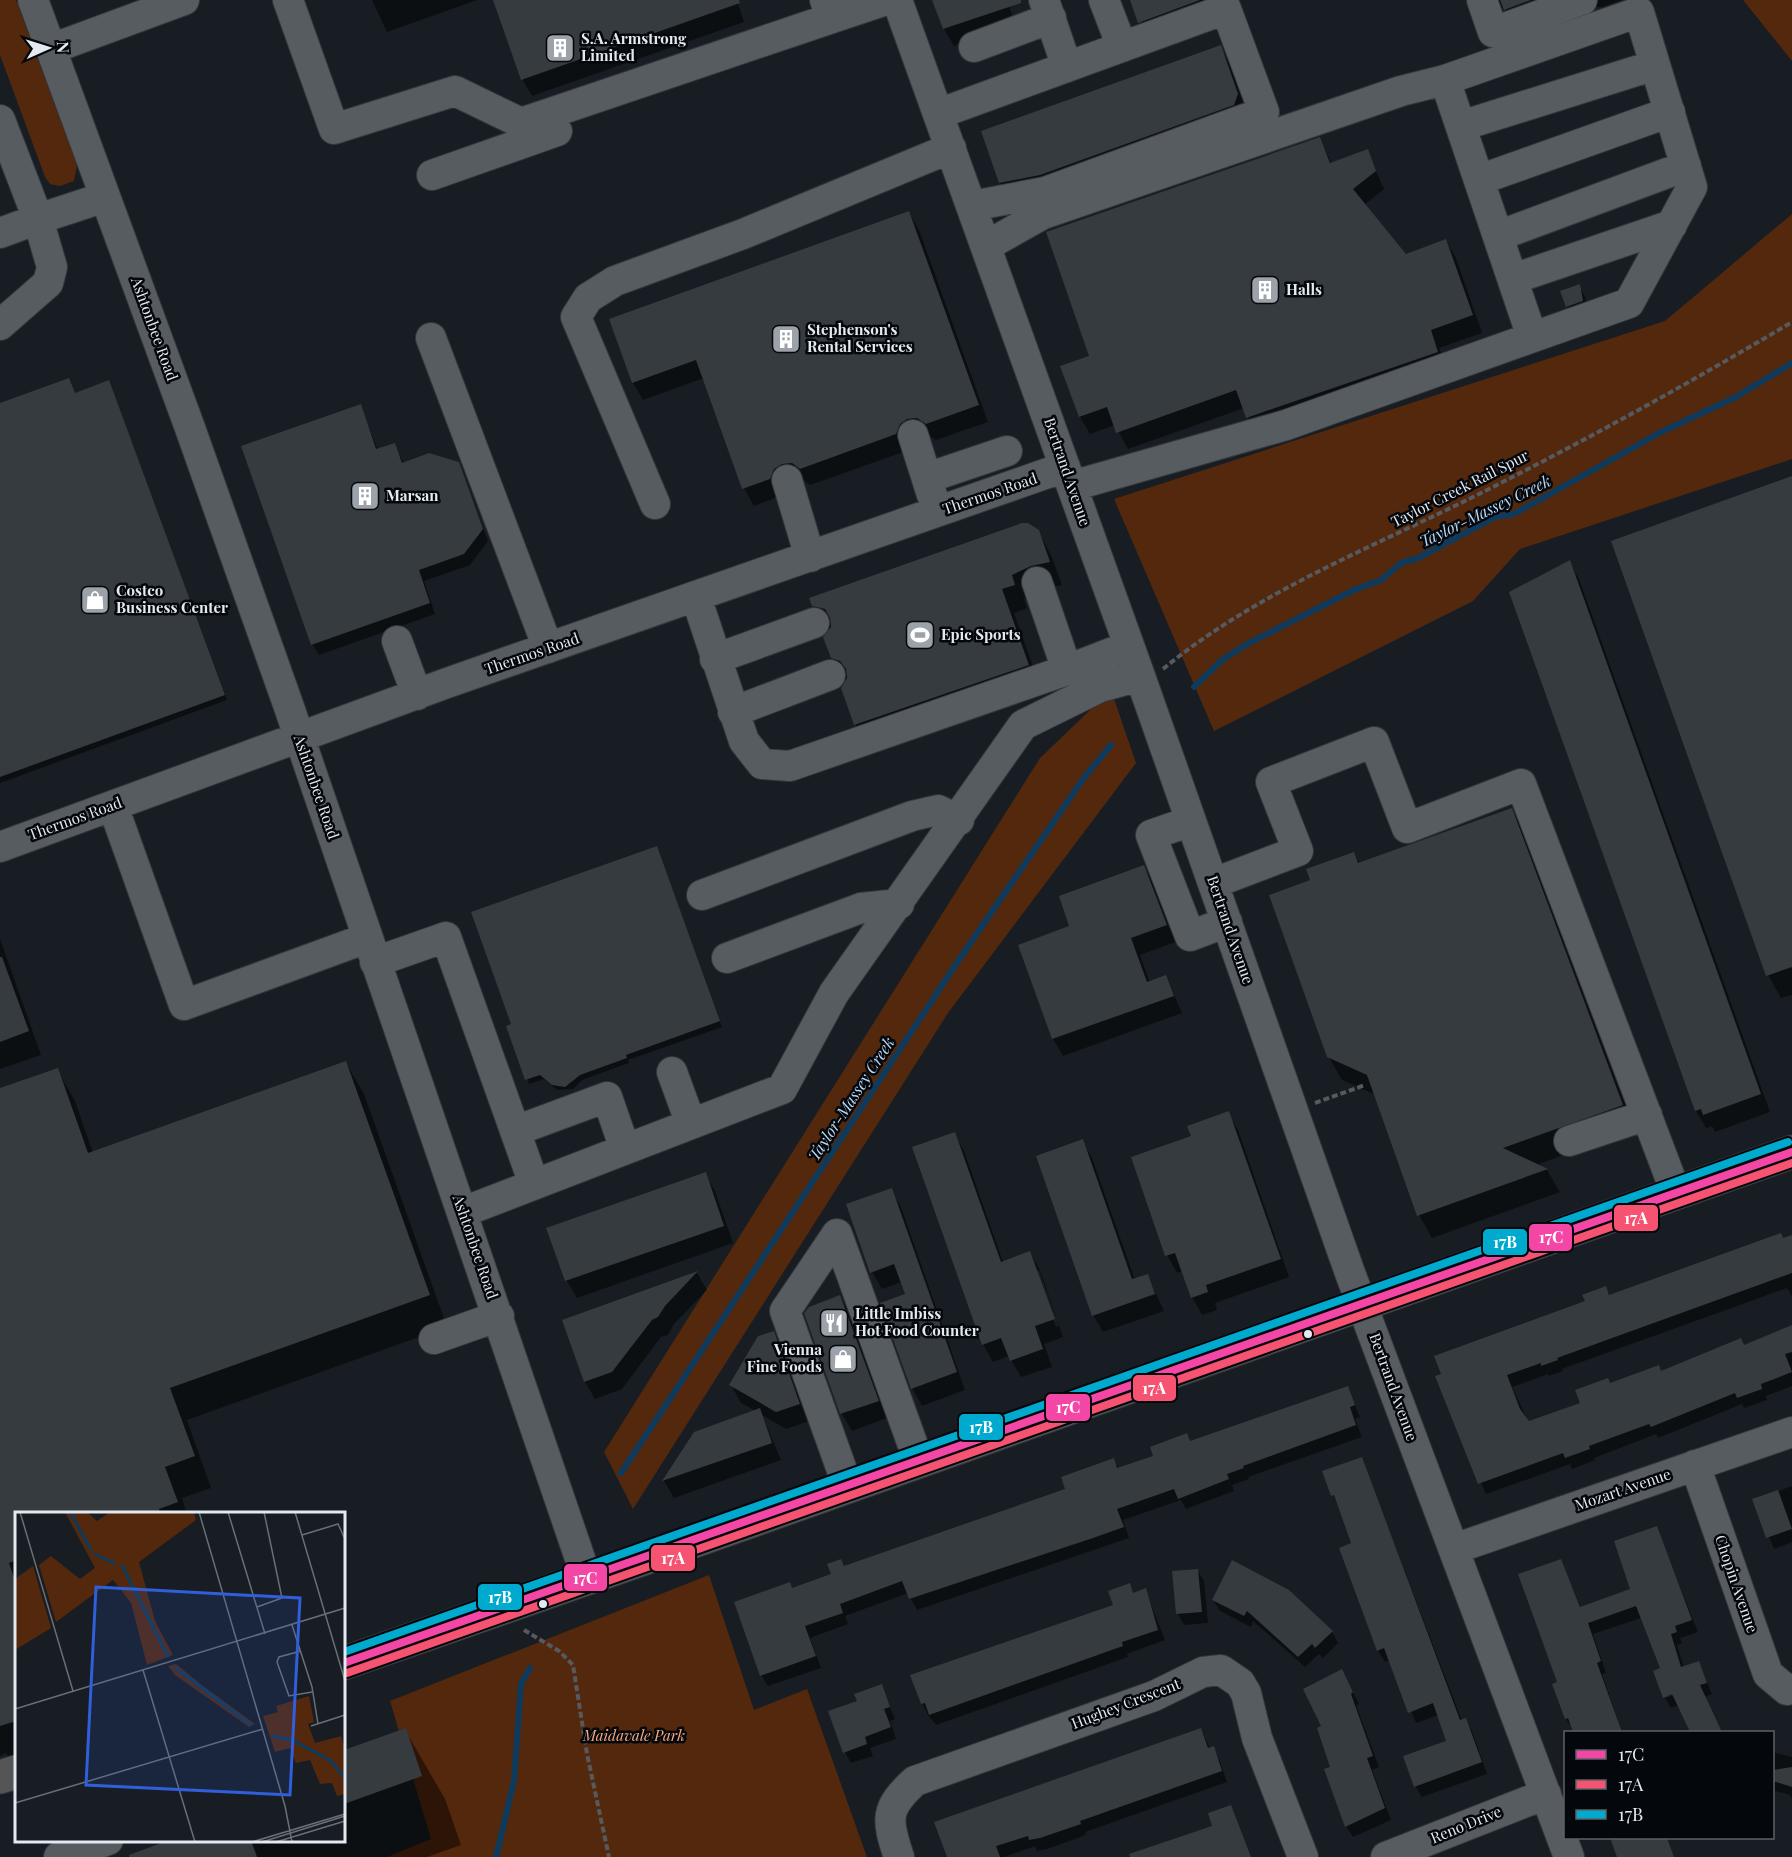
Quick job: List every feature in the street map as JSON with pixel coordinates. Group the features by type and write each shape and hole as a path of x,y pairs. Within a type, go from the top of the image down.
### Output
{"main road":[{"path":"345,1663 919,1462 1792,1152"},
{"path":"0,1777 15,1772"}],"street":[{"name":"Ashtonbee Road","path":"33,0 299,738 499,1316 587,1579"},
{"path":"51,49 184,0"},
{"path":"288,0 334,129 455,90 521,123 828,9 886,0"},
{"name":"Bertrand Avenue","path":"897,0 1214,883 1361,1304 1569,1857"},
{"path":"1104,0 1122,47"},
{"path":"1482,0 1493,33 1582,0"},
{"path":"938,114 1122,47 1224,5 1264,112 1045,192 972,206"},
{"path":"432,175 806,44 828,9"},
{"path":"974,47 1048,9 1067,67"},
{"name":"Thermos Road","path":"0,846 548,648 938,512 1068,477 1286,425 1629,303 1692,187 1639,12 1445,80"},
{"path":"1461,126 1655,65"},
{"path":"986,246 1043,214 1401,91 1445,80 1532,337"},
{"path":"1479,180 1670,112"},
{"path":"0,120 38,219 52,267 48,283 0,325"},
{"path":"655,504 576,317 588,298 615,281 692,254 951,148"},
{"path":"1498,236 1686,166"},
{"path":"0,233 105,197"},
{"path":"1513,279 1671,225"},
{"path":"431,338 548,648"},
{"path":"913,435 938,512"},
{"path":"927,478 1007,451"},
{"path":"787,480 810,557"},
{"path":"1037,582 1067,670"},
{"path":"696,597 744,741 762,764 790,766 1067,670 1129,646"},
{"path":"715,659 814,623"},
{"path":"397,641 417,695"},
{"path":"734,712 830,675"},
{"path":"462,1212 782,1089 834,993 959,820 1023,725 1100,687 1140,676"},
{"path":"1214,883 1298,851 1271,782 1374,742 1407,828 1521,784 1676,1193"},
{"path":"113,806 184,1005 371,950 446,937 534,1184"},
{"path":"702,895 912,816 938,810 959,820"},
{"path":"1191,821 1151,835 1190,936 1227,922"},
{"path":"727,958 861,908 899,904"},
{"path":"672,1072 691,1124"},
{"path":"515,1131 607,1097 626,1149"},
{"path":"1569,1142 1647,1115"},
{"path":"848,1487 785,1311 837,1234 919,1462"},
{"path":"434,1339 499,1316"},
{"name":"Mozart Avenue","path":"1454,1549 1792,1432"},
{"name":"Chopin Avenue","path":"1695,1466 1768,1674 1787,1690 1792,1689"},
{"name":"Hughey Crescent","path":"899,1857 890,1824 892,1805 915,1781 1154,1696 1203,1672 1221,1670 1240,1683 1246,1693 1257,1738 1303,1857"},
{"name":"Reno Drive","path":"1386,1857 1546,1794"},
{"path":"54,1842 59,1857 102,1842"}],"path":[{"name":"Taylor Creek Rail Spur","path":"1140,676 1162,670 1233,619 1304,580 1507,480 1736,356 1792,322"},
{"path":"1293,1110 1365,1085"},
{"path":"524,1630 560,1651 573,1665 587,1754 609,1857"}],"green space":[{"path":"0,0 16,0 77,165 74,181 60,186 50,184 45,177 0,55"},
{"path":"1743,0 1792,0 1792,61"},
{"path":"1792,214 1792,459 1520,549 1473,601 1214,731 1114,499 1665,321"},
{"path":"1111,690 1136,763 948,1013 633,1509 604,1452 1040,758"},
{"name":"Maidavale Park","path":"709,1575 754,1710 807,1689 867,1857 387,1857 431,1839 390,1701"}],"building":[{"name":"S.A. Armstrong Limited","path":"493,0 739,0 740,3 521,80"},
{"path":"932,0 1021,0 1021,3 943,29"},
{"path":"1130,0 1200,0 1138,23"},
{"path":"1500,0 1531,0 1504,10"},
{"path":"1221,45 1238,94 1234,105 1040,175 999,183 981,131"},
{"name":"Halls","path":"1320,137 1330,163 1368,149 1376,171 1353,189 1406,254 1446,239 1473,315 1431,330 1438,352 1246,418 1236,390 1116,433 1107,407 1079,417 1060,366 1089,356 1046,232"},
{"name":"Stephenson's Rental Services","path":"909,211 979,405 926,424 917,418 907,419 900,424 896,434 800,469 792,463 782,464 774,469 770,479 742,489 696,360 632,383 609,319"},
{"path":"1580,284 1583,301 1566,307 1560,291"},
{"name":"Costco Business Center","path":"69,378 75,393 109,380 225,695 0,777 0,403"},
{"name":"Marsan","path":"361,404 376,449 395,443 402,463 429,453 459,462 483,529 464,554 419,570 430,603 311,645 241,446"},
{"path":"1792,476 1792,967 1766,976 1611,541"},
{"name":"Epic Sports","path":"1022,523 1028,523 1039,530 1050,562 1031,566 1012,575 1015,585 1002,589 1029,665 854,725 841,688 847,678 846,669 840,661 831,658 823,637 831,627 830,618 825,609 812,606 809,598"},
{"path":"1570,560 1761,1094 1703,1115 1701,1109 1695,1111 1509,592"},
{"path":"1512,808 1623,1105 1503,1148 1548,1169 1417,1216 1367,1075 1327,1057 1269,895 1310,880 1306,869 1354,852 1358,863"},
{"path":"657,846 720,1021 626,1055 627,1058 580,1075 565,1087 552,1085 540,1075 525,1080 506,1026 511,1024 471,912"},
{"path":"1144,865 1167,925 1131,938 1147,982 1166,975 1174,996 1052,1039 1018,945 1069,926 1059,896"},
{"path":"0,957 2,957 29,1031 0,1042"},
{"path":"346,1061 430,1295 170,1388 195,1456 165,1467 178,1502 159,1509 160,1512 15,1512 15,1560 9,1563 15,1581 15,1721 0,1726 0,1088 58,1068 88,1153"},
{"path":"1229,1111 1281,1259 1206,1285 1208,1292 1191,1298 1175,1253 1165,1256 1131,1157 1191,1136 1187,1126"},
{"path":"955,1132 1001,1262 1030,1251 1055,1319 1035,1326 1043,1349 1010,1361 1001,1338 982,1345 912,1147"},
{"path":"1083,1139 1132,1279 1148,1274 1155,1294 1092,1316 1036,1156"},
{"path":"706,1172 724,1226 565,1281 546,1228"},
{"path":"892,1188 957,1372 911,1389 880,1303 905,1294 894,1264 870,1273 846,1204"},
{"path":"1781,1233 1783,1238 1792,1235 1792,1273 1557,1358 1558,1360 1541,1366 1541,1363 1507,1375 1520,1409 1529,1421 1580,1403 1575,1390 1608,1378 1610,1383 1659,1365 1661,1371 1741,1338 1744,1345 1792,1325 1792,1352 1785,1354 1792,1372 1761,1384 1762,1389 1737,1398 1735,1393 1651,1427 1649,1424 1589,1446 1590,1449 1565,1458 1563,1453 1478,1484 1435,1376 1441,1374 1434,1356 1585,1301 1582,1295 1606,1286 1609,1295"},
{"path":"698,1271 665,1306 658,1317 652,1320 612,1372 584,1382 562,1320"},
{"path":"840,1295 879,1401 840,1414 804,1313 809,1307"},
{"path":"774,1331 800,1404 776,1412 729,1385 758,1336"},
{"path":"1348,1386 1355,1405 1350,1407 1356,1425 1243,1466 1244,1468 1227,1474 1229,1479 1178,1499 1174,1489 1117,1509 1124,1527 1093,1538 909,1599 902,1581 840,1604 843,1613 805,1626 816,1656 760,1676 734,1602 790,1582 792,1588 831,1574 827,1564 841,1559 844,1566 1065,1489 1061,1477 1114,1458 1117,1468 1153,1456 1150,1447 1187,1433 1190,1441"},
{"path":"760,1408 772,1443 662,1481 694,1432"},
{"path":"1362,1457 1460,1720 1466,1718 1482,1762 1414,1787 1403,1756 1446,1741 1433,1703 1408,1713 1384,1648 1377,1651 1339,1548 1351,1543 1334,1495 1331,1496 1322,1471"},
{"path":"1778,1490 1792,1529 1766,1538 1752,1499"},
{"path":"1657,1526 1692,1620 1675,1626 1677,1632 1671,1634 1681,1667 1699,1661 1707,1683 1700,1685 1722,1731 1690,1731 1672,1694 1663,1698 1653,1671 1660,1668 1636,1606 1588,1623 1601,1661 1597,1663 1622,1731 1573,1731 1568,1718 1565,1719 1552,1684 1557,1682 1518,1574 1561,1559 1580,1607 1630,1589 1614,1541"},
{"path":"1232,1560 1289,1590 1333,1631 1315,1648 1312,1644 1298,1657 1247,1611 1244,1616 1212,1600"},
{"path":"1198,1569 1202,1612 1176,1614 1172,1571"},
{"path":"1130,1583 1133,1593 1146,1588 1158,1630 1122,1642 1123,1646 929,1715 925,1703 921,1704 910,1675 1113,1605 1108,1591"},
{"path":"1342,1669 1353,1692 1351,1694 1373,1756 1367,1758 1385,1808 1345,1827 1324,1769 1330,1767 1317,1728 1321,1726 1303,1689"},
{"path":"882,1684 890,1707 884,1709 891,1727 865,1737 867,1744 843,1753 828,1711 857,1701 854,1694"},
{"path":"406,1728 422,1776 345,1804 345,1750"},
{"path":"1201,1728 1208,1748 1214,1746 1222,1771 1080,1821 1081,1824 1040,1838 1029,1840 1028,1836 996,1846 1000,1857 947,1857 934,1822"},
{"path":"1792,1767 1792,1787 1774,1781 1774,1770"},
{"path":"1231,1805 1251,1857 1130,1857 1129,1854 1212,1826 1208,1813"},
{"path":"1610,1839 1667,1839 1674,1857 1617,1857"},
{"path":"164,1842 252,1842 257,1857 129,1857 129,1855"}],"waterway":[{"name":"Taylor-Massey Creek","path":"1194,687 1222,660 1249,643 1354,590 1381,580 1401,563 1418,558 1495,517 1514,514 1661,432 1734,398 1792,363"},
{"name":"Taylor-Massey Creek","path":"621,1473 958,961 1083,779 1111,745"},
{"name":"Taylor-Massey Creek","path":"496,1857 514,1781 521,1684 530,1668"}],"transit line":[{"name":"17B","path":"345,1652 1788,1142"},
{"name":"17C","path":"345,1663 1792,1152"},
{"name":"17A","path":"347,1673 1792,1163"}],"place":[{"name":"S.A. Armstrong Limited","path":"560,48"},
{"name":"Halls","path":"1265,290"},
{"name":"Stephenson's Rental Services","path":"786,339"},
{"name":"Marsan","path":"365,496"},
{"name":"Costco Business Center","path":"95,600"},
{"name":"Epic Sports","path":"920,635"},
{"name":"Little Imbiss Hot Food Counter","path":"834,1323"},
{"name":"Vienna Fine Foods","path":"843,1359"}]}
